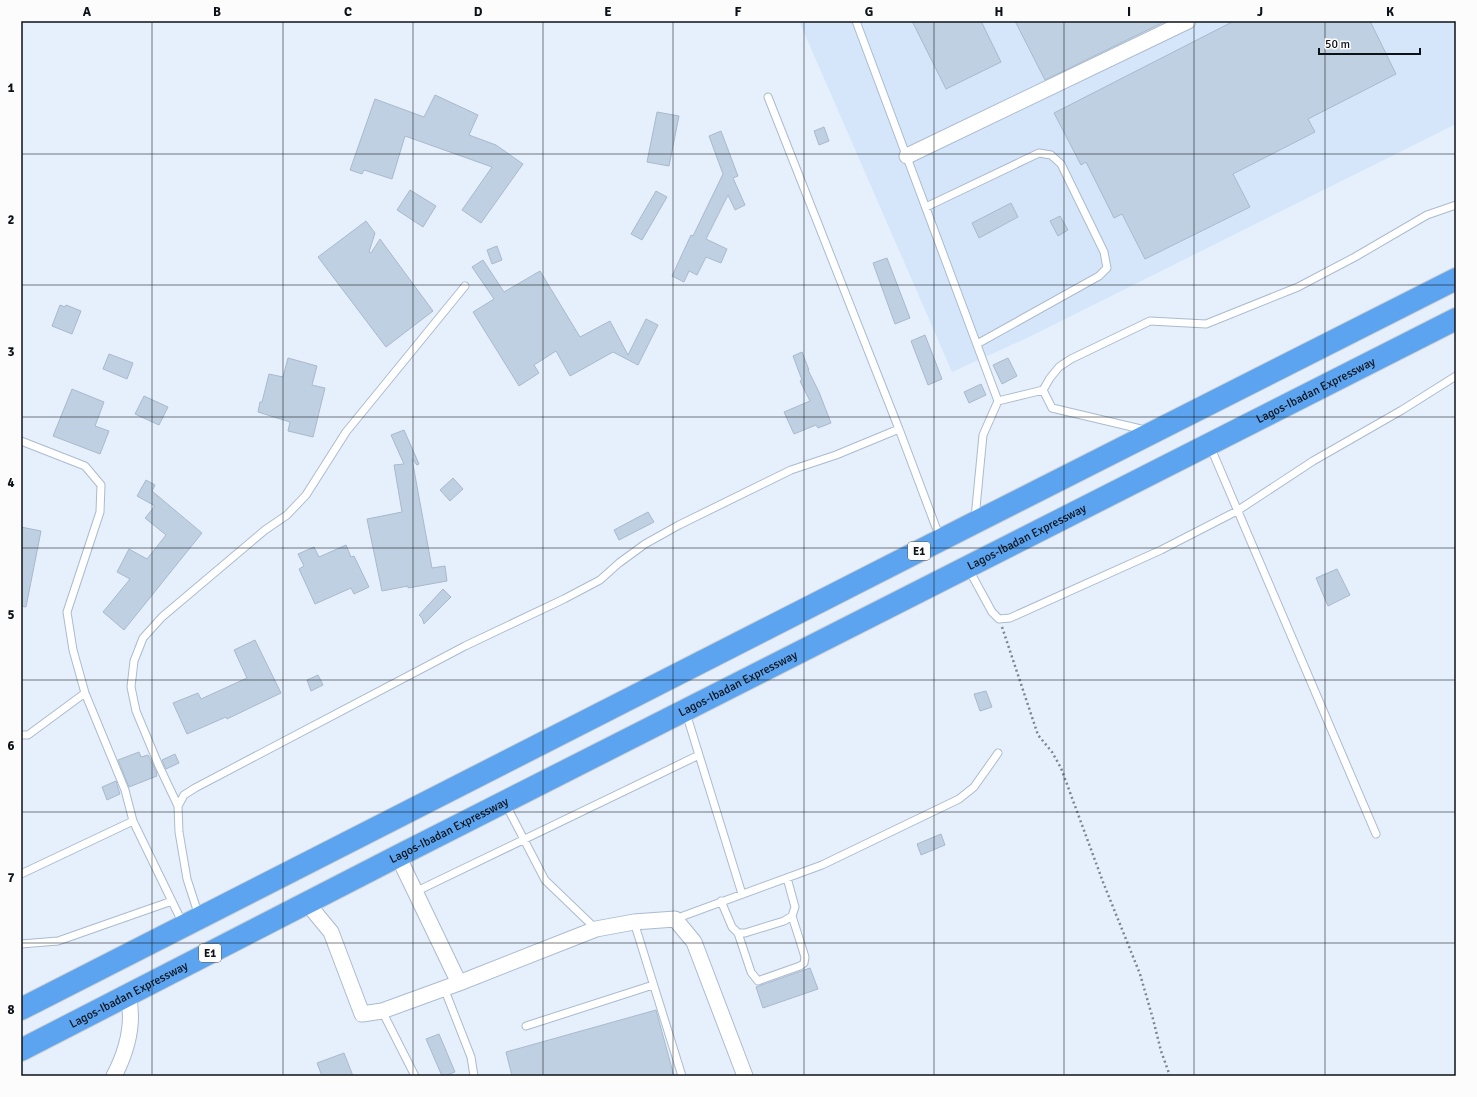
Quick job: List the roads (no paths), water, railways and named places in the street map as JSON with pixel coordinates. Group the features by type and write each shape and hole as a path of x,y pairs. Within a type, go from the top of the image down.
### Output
{"highway":[{"name":"E1","path":"21,1009 974,522 1456,279"},
{"name":"Lagos-Ibadan Expressway","path":"21,1050 398,856 1456,319"}],"street":[{"path":"907,156 1188,21"},
{"path":"398,856 459,983"},
{"path":"307,904 331,932 362,1014 382,1011 459,983 596,929 634,922 675,919 694,942 745,1076"},
{"path":"114,1076 128,1046 132,1019 128,995"}],"lane":[{"path":"856,21 998,401 983,435 974,522"},
{"path":"768,97 899,429 940,540"},
{"path":"926,207 1039,153 1051,156 1061,164 1104,252 1107,268 1100,276 977,344"},
{"path":"998,401 1043,390 1050,378 1059,368 1071,359 1150,321 1206,324 1298,287 1355,257 1427,215 1456,205"},
{"path":"192,922 187,879 178,832 178,806 159,766 136,711 131,687 134,661 143,638 162,617 265,530 287,515 306,495 346,432 465,286"},
{"path":"967,567 992,612 999,619 1010,618 1153,553 1237,511 1313,461 1402,410 1456,376"},
{"path":"1043,390 1052,408 1152,432"},
{"path":"178,806 184,796 195,788 465,646 564,599 600,580 619,563 646,544 679,525 791,470 836,455 899,429"},
{"path":"21,441 85,466 100,485 100,512 67,612 73,650 85,693 125,790 133,821 172,901 192,922"},
{"path":"1209,444 1376,834"},
{"path":"21,735 28,735 85,693"},
{"path":"685,711 742,894"},
{"path":"675,919 822,865 959,799 974,787 998,753"},
{"path":"416,892 699,755"},
{"path":"505,802 545,880 596,929"},
{"path":"21,874 133,821"},
{"path":"738,933 745,933 784,922 792,916 795,907 787,878"},
{"path":"21,944 58,940 172,901"},
{"path":"721,901 732,927 738,933 751,972 758,981 800,966 804,963 805,957 792,916"},
{"path":"634,922 682,1076"},
{"path":"526,1026 654,985"},
{"path":"444,988 471,1057 474,1076"},
{"path":"382,1011 415,1076"}]}
